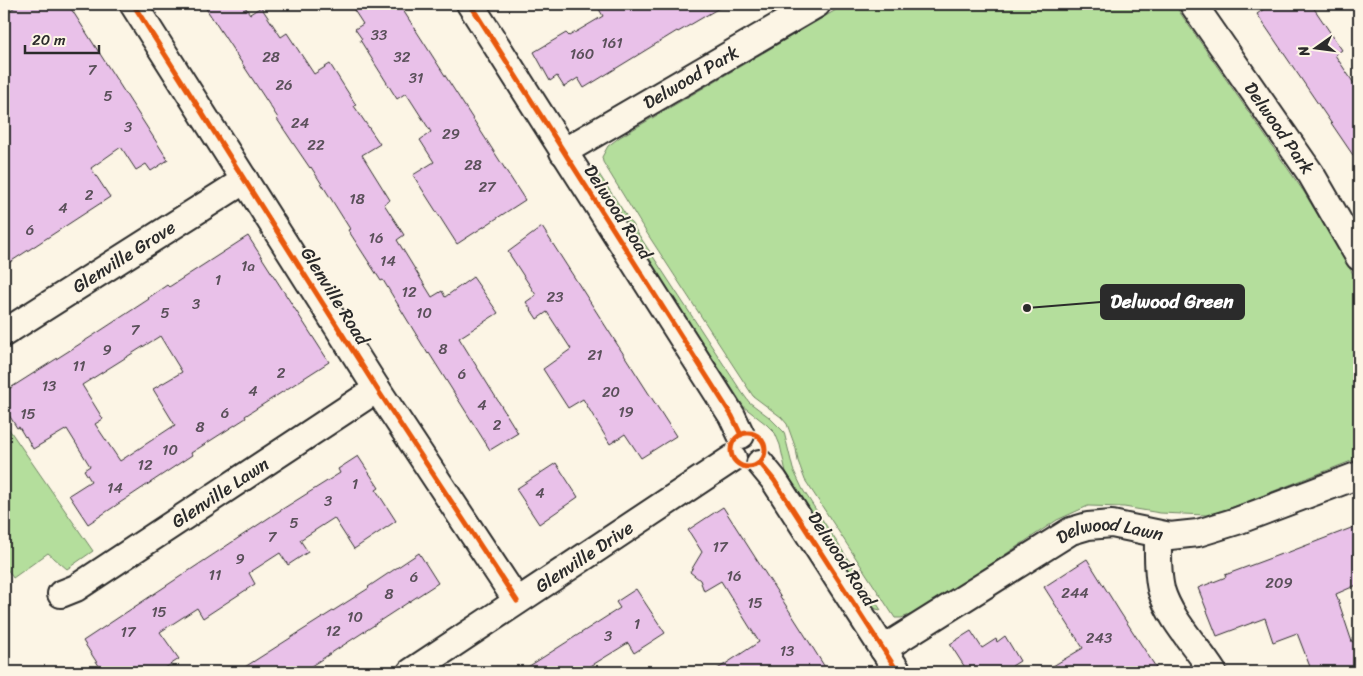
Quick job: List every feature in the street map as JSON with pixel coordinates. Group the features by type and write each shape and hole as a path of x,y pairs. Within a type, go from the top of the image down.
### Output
{"street":[{"name":"Glenville Road","path":"133,4 377,389 517,601"},
{"name":"Delwood Road","path":"470,4 732,416 738,464 753,467 760,463 784,495 898,672"},
{"name":"Delwood Park","path":"563,152 817,4"},
{"name":"Delwood Park","path":"1193,4 1311,174 1359,257"},
{"name":"Glenville Grove","path":"4,332 245,180"},
{"name":"Glenville Lawn","path":"61,594 76,588 377,389"},
{"name":"Glenville Drive","path":"411,672 517,601 737,447"},
{"name":"Delwood Lawn","path":"883,649 1071,531 1088,526 1112,524 1158,534 1181,536 1236,521 1359,475"},
{"path":"1158,534 1161,588 1178,623 1213,672"}],"green space":[{"path":"846,4 1174,4 1304,192 1359,284 1359,458 1233,507 1206,515 1160,513 1124,507 1088,506 1057,520 919,612 895,618 805,480 787,424 781,417 753,396 641,224 603,162 602,157 608,146 620,137"},
{"path":"597,171 741,391 749,402 769,417 784,432 793,469 803,490 881,610 876,609 869,603 786,472 780,445 775,433 744,407 605,191 599,181"},
{"path":"4,422 93,551 67,569 48,553 13,578 4,564"}],"building":[{"path":"20,4 68,4 168,160 151,171 146,164 136,170 121,147 91,168 110,197 4,266 4,14"},
{"path":"203,4 243,4 250,14 261,7 281,37 287,33 314,74 330,64 356,105 354,106 380,144 362,155 390,200 384,204 404,235 397,240 432,297 442,291 445,297 473,277 498,313 459,338 518,433 490,450 383,280 381,281 348,230 350,229 311,167 277,119"},
{"path":"350,4 399,4 525,200 457,244 413,175 434,162 420,140 431,132 406,93 397,99 360,40 362,39 355,29 363,24"},
{"path":"596,4 726,4 677,31 584,88 578,78 564,87 557,76 550,81 534,52 566,33 569,36 603,16"},
{"path":"1271,4 1311,4 1342,50 1335,55 1359,91 1359,164 1257,14"},
{"path":"542,227 676,436 641,458 625,434 610,444 583,399 568,408 543,369 571,349 547,312 537,319 526,302 536,295 508,252"},
{"path":"248,236 329,362 245,416 246,418 191,453 192,455 88,524 69,495 91,481 84,470 90,466 67,429 33,449 26,436 19,427 17,428 4,407 4,392 149,299 167,285 169,287","holes":["160,336 182,372 153,389 175,425 120,461 95,424 103,419 82,385"]},
{"path":"358,456 379,488 376,490 396,521 354,549 334,518 300,540 308,552 288,565 280,553 249,573 255,584 203,618 197,608 160,632 179,659 159,672 103,672 83,641 273,515 340,473 338,469"},
{"path":"556,463 578,497 539,524 516,489"},
{"path":"723,507 828,672 713,672 759,642 721,581 704,591 700,580 690,572 702,552 688,530"},
{"path":"1359,525 1359,584 1336,594 1352,642 1359,639 1359,672 1312,672 1297,633 1273,642 1265,618 1217,636 1198,588 1226,577 1225,575"},
{"path":"419,553 438,583 376,624 302,672 237,672 369,588"},
{"path":"1087,559 1159,672 1043,672 1083,648 1044,587"},
{"path":"636,589 665,633 634,653 628,643 581,672 520,672 620,608 616,602"},
{"path":"971,631 982,648 996,639 997,642 1005,636 1020,661 1012,666 1016,672 968,672 950,644"}],"cycle path":[{"path":"133,4 377,389 517,601"},
{"path":"470,4 732,416 741,435"},
{"path":"748,433 760,438 765,450 760,462 748,467 736,462 731,450 736,438 748,433"},
{"path":"760,463 774,480 898,672"}],"place":[{"name":"Delwood Green","path":"1027,308"}]}
